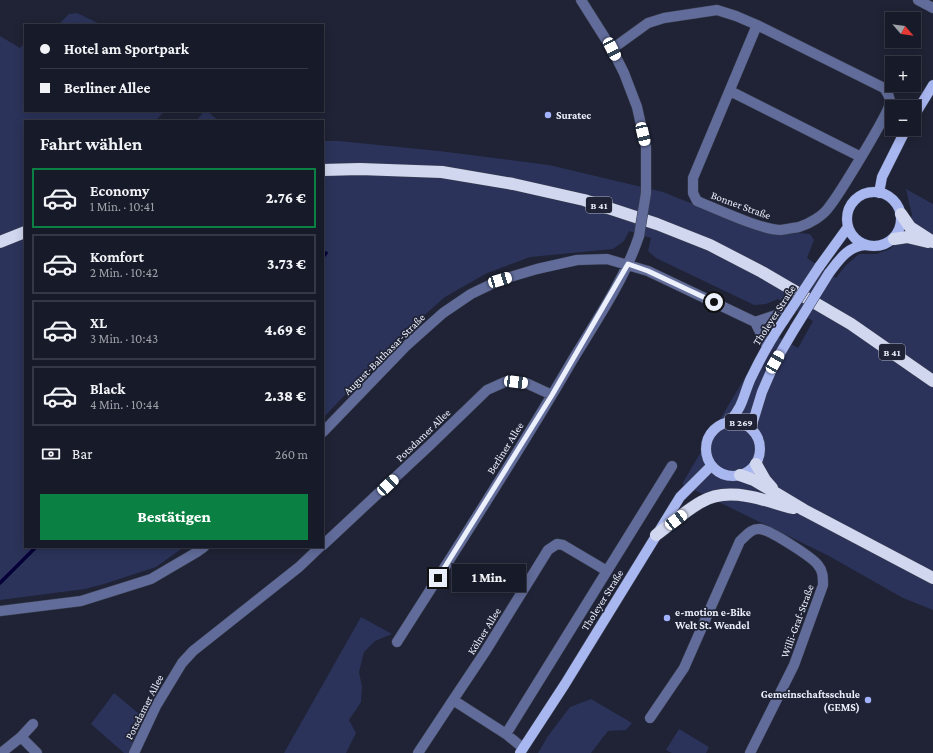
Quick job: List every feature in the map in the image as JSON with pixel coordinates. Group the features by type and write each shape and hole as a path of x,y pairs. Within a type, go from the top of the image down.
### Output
{"highway":[{"name":"B 41","path":"324,170 360,169 442,172 513,184 584,200 657,224 710,245 762,272 851,324 933,381"},
{"path":"901,214 910,227 933,242"},
{"path":"0,242 24,232"},
{"path":"894,239 907,237 933,242"},
{"path":"756,464 765,480 775,492"},
{"path":"740,475 754,480 804,510 932,577"},
{"path":"656,535 702,501 721,494 740,495 804,510"}],"main road":[{"path":"921,105 933,85"},
{"path":"894,239 900,227 901,214 895,202 885,194 879,193 882,177 902,136"},
{"name":"B 269","path":"848,227 850,209 854,201 866,194 879,193"},
{"path":"848,227 858,241 866,245"},
{"name":"Tholeyer Straße","path":"730,421 741,407 750,381 767,346 819,267 848,227"},
{"name":"B 269","path":"751,428 762,392 775,362 829,273 843,255 857,246 881,246 894,239"},
{"name":"B 269","path":"711,466 705,451 709,434 718,426 730,421 741,422 751,428 757,436 760,445 760,455 756,464"},
{"path":"711,466 717,472 732,476 740,475 749,471 756,464"},
{"name":"Tholeyer Straße","path":"521,750 564,684 680,497 711,466"}],"street":[{"name":"Berliner Allee","path":"397,642 552,395 628,264 639,236 646,193 646,147 638,113 624,73 612,49 581,0"},
{"path":"918,0 933,8"},
{"name":"Bonner Straße","path":"612,49 648,24 664,18 717,10 757,25 884,88 888,94 890,102 886,112 829,208 816,219 800,226 780,230 764,227 697,201 693,193 693,178 699,162 757,25"},
{"path":"730,91 861,156"},
{"name":"August-Balthasar-Straße","path":"324,431 406,346 443,313 471,294 500,280 537,269 577,260 607,259 628,264 648,271 755,322"},
{"path":"767,346 755,322 791,310"},
{"name":"Potsdamer Allee","path":"324,544 487,390 507,381 526,383 552,395"},
{"path":"506,734 672,466"},
{"name":"Willi-Graf-Straße","path":"650,718 684,668 740,541 750,531 760,529 774,534 817,563 823,573 823,585 794,665 750,753"},
{"name":"Kölner Allee","path":"418,753 485,652 548,550 557,544 563,545 607,572"},
{"path":"0,611 82,601 94,598 151,578 203,548"},
{"name":"Potsdamer Allee","path":"134,753 159,701 182,663 193,651 299,566 319,548"},
{"path":"453,700 506,734 521,750"},
{"path":"1,753 21,737 33,724"},
{"path":"21,737 38,753"}],"shaded area":[{"path":"77,13 100,24 59,24 69,14"},
{"path":"0,36 20,48 24,44 24,112 164,112 156,120 24,120 24,548 183,548 156,567 104,584 85,589 0,600"},
{"path":"200,112 208,112 218,120 197,120 202,114"},
{"path":"324,141 339,141 439,151 549,165 663,192 760,231 776,235 800,233 810,234 814,240 807,258 836,278 845,266 859,254 876,254 890,249 906,233 912,215 906,189 933,204 933,610 903,598 829,556 682,484 771,333 798,348 813,321 778,299 766,304 754,305 656,258 648,251 651,238 629,231 624,241 613,249 530,257 487,273 445,297 403,334 324,417"},
{"path":"361,617 392,634 375,641 364,652 359,672 362,687 361,702 349,720 356,733 346,753 284,753"},
{"path":"114,693 143,717 129,753 124,753 91,724"},
{"path":"591,699 632,723 626,730 608,731 591,753 538,753 548,736 570,707"},
{"path":"679,729 709,747 706,753 672,753 666,750"}],"waterway":[{"path":"0,583 35,548"}],"place":[{"name":"Suratec","path":"548,115"},
{"name":"e-motion e-Bike Welt St. Wendel","path":"667,618"},
{"name":"Gemeinschaftsschule (GEMS)","path":"868,700"}],"route":[{"path":"438,578 552,395 628,264 648,271 714,302"}]}
